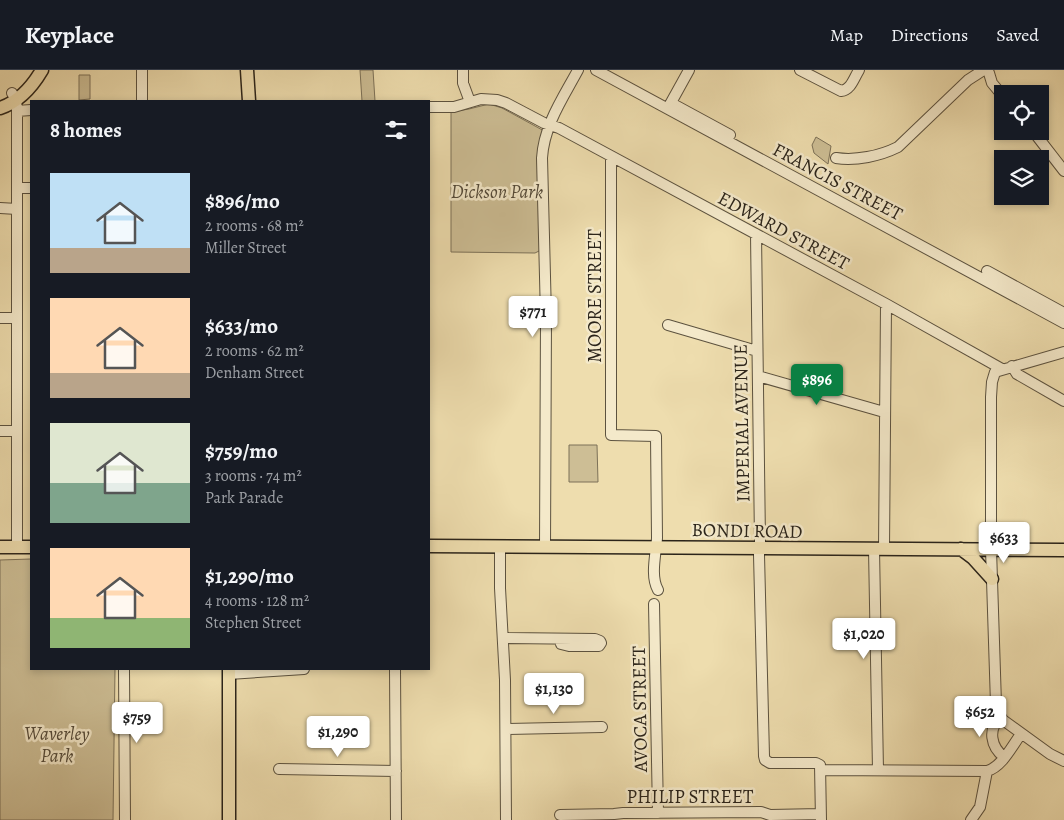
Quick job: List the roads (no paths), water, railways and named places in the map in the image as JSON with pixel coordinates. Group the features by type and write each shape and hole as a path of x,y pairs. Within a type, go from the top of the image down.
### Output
{"main road":[{"path":"15,101 19,88 33,70"},
{"path":"0,108 15,101 29,89 42,70"},
{"path":"248,70 249,100"},
{"path":"0,98 15,101"},
{"name":"BONDI ROAD","path":"430,546 1064,550"},
{"path":"0,547 30,547"},
{"path":"961,549 973,558 992,579"},
{"path":"229,671 229,820"}],"street":[{"path":"142,70 142,100"},
{"path":"463,70 463,83 470,102"},
{"path":"546,547 546,297 542,158 549,125 578,70"},
{"name":"FRANCIS STREET","path":"596,70 730,135"},
{"path":"669,106 689,70"},
{"path":"800,70 841,91 850,87 859,70"},
{"path":"836,158 849,159 886,153 898,147 968,80 987,71 994,85"},
{"name":"EDWARD STREET","path":"430,107 454,107 484,99 502,101 558,128 611,158 1007,367 1064,400"},
{"path":"15,101 30,109"},
{"path":"15,101 17,188 17,547"},
{"name":"FRANCIS STREET","path":"669,106 1064,323"},
{"path":"1040,140 1064,171"},
{"name":"MOORE STREET","path":"611,158 611,435 656,436 656,547"},
{"path":"17,188 30,188"},
{"path":"0,208 17,208"},
{"name":"IMPERIAL AVENUE","path":"756,234 764,758 770,763 816,764 820,765 821,770 987,771"},
{"path":"987,271 1064,313"},
{"path":"878,770 879,549 886,304"},
{"path":"0,318 17,318"},
{"path":"668,325 757,351"},
{"path":"1064,352 995,372 992,382 991,549 995,699 1001,717 1021,734 1050,754 1064,761"},
{"path":"758,376 884,412"},
{"path":"0,431 17,431"},
{"path":"500,546 506,729 506,820"},
{"path":"656,547 654,554 655,580 658,590"},
{"name":"AVOCA STREET","path":"654,604 658,812"},
{"path":"503,638 550,638 560,640"},
{"path":"124,670 125,820"},
{"path":"229,671 266,670"},
{"path":"395,670 396,820"},
{"path":"1001,717 993,726 992,738 995,749 1004,757"},
{"path":"506,729 602,727"},
{"path":"971,820 980,807 987,771 994,768 1021,734"},
{"path":"279,769 396,772"},
{"path":"821,770 821,817"},
{"name":"PHILIP STREET","path":"560,815 614,817 623,813 658,812 722,816 761,812 770,815 821,817"}],"park label":[{"name":"Dickson Park","path":"497,191"},
{"name":"Waverley Park","path":"57,744"}]}
